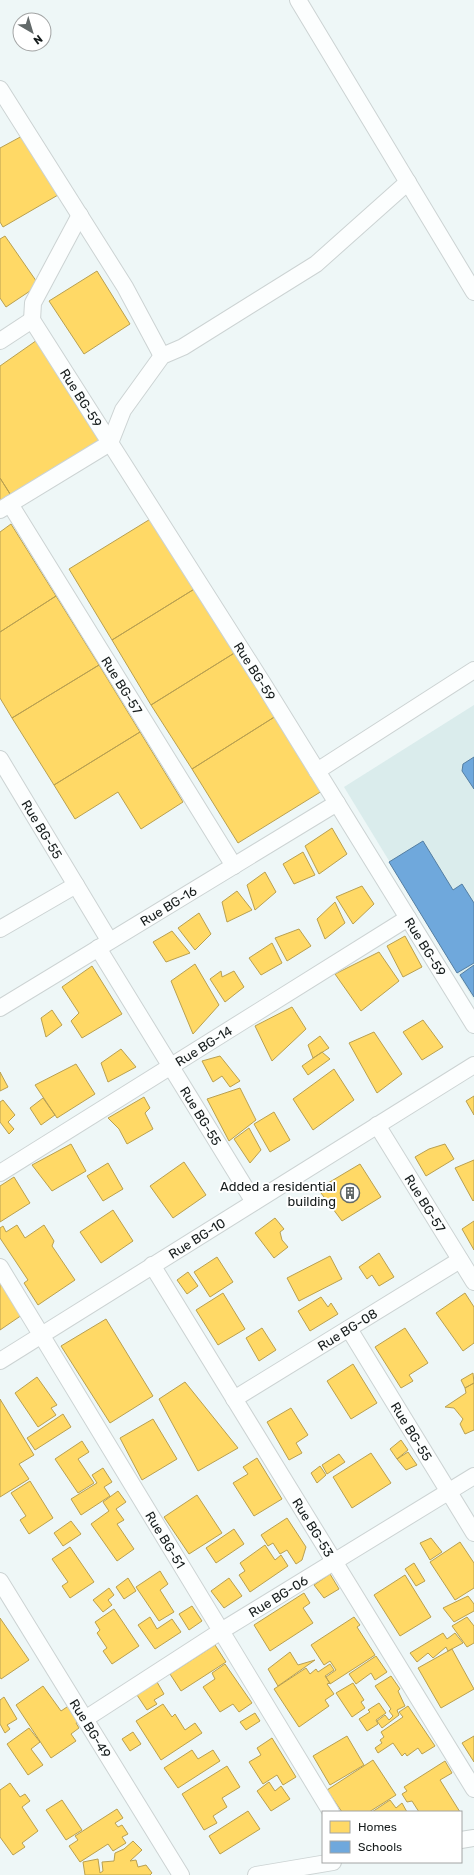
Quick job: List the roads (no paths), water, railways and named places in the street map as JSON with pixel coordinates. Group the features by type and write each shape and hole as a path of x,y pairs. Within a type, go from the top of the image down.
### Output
{"street":[{"path":"298,0 474,292"},
{"path":"0,89 125,287 162,356"},
{"path":"0,114 21,122"},
{"path":"5,507 110,443 123,410 162,356 183,347 316,264 408,182"},
{"path":"0,341 32,320 33,303 80,215"},
{"name":"Rue BG-59","path":"32,320 317,771 474,1025"},
{"name":"Rue BG-57","path":"5,507 234,866"},
{"path":"317,771 474,670"},
{"name":"Rue BG-55","path":"0,759 76,885 104,944 171,1066 254,1202"},
{"name":"Rue BG-16","path":"0,1008 337,803"},
{"path":"0,929 76,885"},
{"name":"Rue BG-14","path":"0,1173 408,918"},
{"name":"Rue BG-10","path":"0,1361 474,1065"},
{"name":"Rue BG-57","path":"377,1125 474,1282"},
{"name":"Rue BG-08","path":"234,1399 460,1260"},
{"name":"Rue BG-53","path":"152,1265 474,1789"},
{"name":"Rue BG-51","path":"0,1267 330,1811"},
{"name":"Rue BG-55","path":"349,1328 474,1533"},
{"name":"Rue BG-06","path":"85,1719 221,1631 474,1476"},
{"name":"Rue BG-49","path":"0,1581 181,1875"},
{"path":"462,1840 474,1838"},
{"path":"256,1875 327,1863"}],"place":[{"name":"Added a residential building","path":"350,1193"}]}
